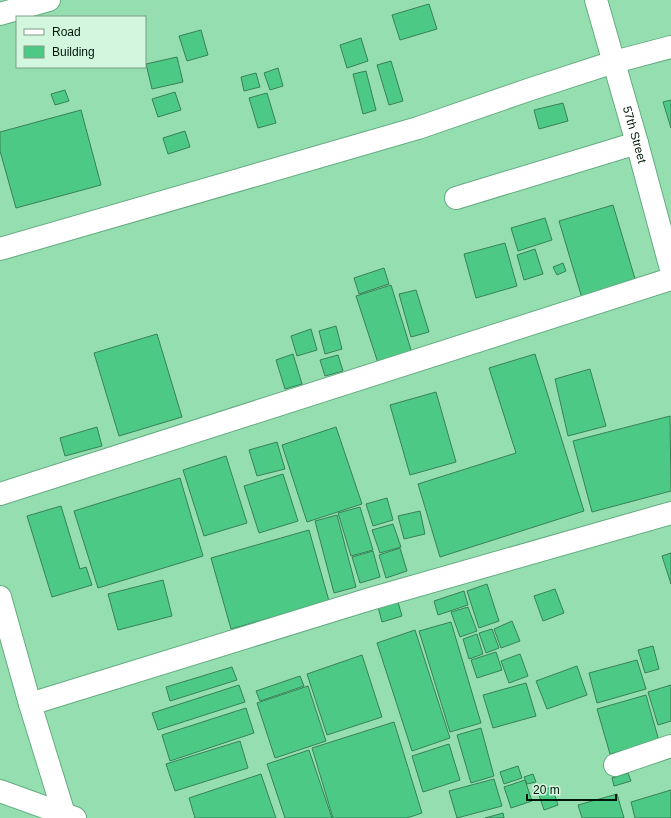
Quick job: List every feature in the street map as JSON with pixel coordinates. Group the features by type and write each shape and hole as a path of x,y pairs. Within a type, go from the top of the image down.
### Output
{"street":[{"path":"0,14 49,0"},
{"name":"57th Street","path":"596,0 671,269"},
{"path":"0,249 418,128 614,62 671,47"},
{"path":"456,198 637,143"},
{"path":"0,494 671,279"},
{"path":"30,704 370,599 671,513"},
{"path":"0,597 30,704 70,816"},
{"path":"615,765 671,746"},
{"path":"0,791 70,816"}],"building":[{"path":"429,4 437,29 400,40 392,15"},
{"path":"201,30 208,55 187,61 179,36"},
{"path":"361,38 368,61 347,68 340,45"},
{"path":"177,57 183,82 152,89 146,64"},
{"path":"391,61 403,101 389,105 377,65"},
{"path":"278,68 283,86 270,90 264,73"},
{"path":"366,71 376,110 363,114 353,74"},
{"path":"256,73 260,87 244,91 241,77"},
{"path":"65,90 69,101 55,105 51,94"},
{"path":"175,92 181,110 158,117 152,99"},
{"path":"267,93 276,123 258,128 249,98"},
{"path":"671,100 671,128 663,102"},
{"path":"563,103 568,121 539,129 534,110"},
{"path":"81,110 101,185 16,208 0,151 0,132"},
{"path":"185,131 190,147 168,154 163,138"},
{"path":"613,205 636,282 582,298 559,221"},
{"path":"545,218 552,240 518,251 511,228"},
{"path":"505,243 517,286 476,298 464,254"},
{"path":"535,249 543,274 524,280 517,255"},
{"path":"563,263 566,271 557,275 553,267"},
{"path":"384,268 389,284 359,294 354,278"},
{"path":"391,285 412,353 378,363 356,296"},
{"path":"416,290 429,332 411,337 399,294"},
{"path":"336,326 342,349 325,354 319,331"},
{"path":"311,329 317,350 297,356 291,336"},
{"path":"157,334 182,417 119,436 94,353"},
{"path":"293,354 302,384 285,389 276,360"},
{"path":"535,354 584,511 440,557 418,484 516,453 489,368"},
{"path":"338,355 343,371 325,376 320,360"},
{"path":"590,369 606,426 568,436 555,379"},
{"path":"436,392 456,462 410,475 390,405"},
{"path":"670,416 671,491 592,512 573,441"},
{"path":"97,427 102,446 65,456 60,438"},
{"path":"336,427 362,504 307,522 282,445"},
{"path":"277,442 285,469 257,476 249,450"},
{"path":"226,456 247,523 204,536 183,470"},
{"path":"283,474 298,521 259,533 244,486"},
{"path":"180,478 203,556 98,588 74,511"},
{"path":"387,498 393,520 373,526 366,504"},
{"path":"61,506 80,569 86,567 92,585 52,597 27,516"},
{"path":"360,507 373,550 351,556 338,513"},
{"path":"420,511 425,534 404,539 398,516"},
{"path":"337,515 356,587 334,593 315,521"},
{"path":"393,524 401,547 380,553 372,530"},
{"path":"309,530 329,601 231,629 211,558"},
{"path":"400,548 407,571 386,578 379,555"},
{"path":"373,551 380,577 360,583 352,557"},
{"path":"671,553 671,584 662,556"},
{"path":"163,580 172,616 118,630 108,594"},
{"path":"487,584 499,621 479,628 467,591"},
{"path":"555,589 564,613 543,621 534,596"},
{"path":"464,591 468,605 438,615 434,601"},
{"path":"398,602 402,616 382,622 378,607"},
{"path":"468,607 477,631 460,637 451,612"},
{"path":"512,621 520,641 501,648 494,629"},
{"path":"451,622 481,723 450,732 419,631"},
{"path":"492,629 499,648 486,653 479,633"},
{"path":"415,630 450,738 412,751 377,643"},
{"path":"477,634 483,654 469,659 463,639"},
{"path":"653,646 659,669 645,673 638,650"},
{"path":"496,652 502,670 477,678 471,660"},
{"path":"520,654 528,676 509,683 501,661"},
{"path":"362,655 382,717 327,735 307,674"},
{"path":"637,660 646,689 597,703 589,673"},
{"path":"577,666 587,695 547,709 536,681"},
{"path":"232,667 237,680 170,701 166,687"},
{"path":"300,676 304,686 260,701 256,691"},
{"path":"526,683 536,716 493,728 483,695"},
{"path":"239,685 245,702 158,730 152,713"},
{"path":"671,685 671,721 658,725 648,692"},
{"path":"308,686 326,741 275,758 257,703"},
{"path":"646,695 659,741 610,754 597,709"},
{"path":"246,708 254,733 170,761 162,735"},
{"path":"394,722 422,813 407,818 333,818 312,748"},
{"path":"481,728 494,776 471,783 457,735"},
{"path":"240,741 248,768 175,791 166,764"},
{"path":"449,744 460,780 423,792 412,756"},
{"path":"309,750 332,818 285,818 267,764"},
{"path":"518,766 522,778 504,784 500,772"},
{"path":"628,773 631,781 614,786 612,778"},
{"path":"261,774 276,818 195,818 189,798"},
{"path":"533,774 536,782 527,784 524,777"},
{"path":"494,779 502,806 457,818 449,791"},
{"path":"525,780 532,801 511,808 504,787"},
{"path":"552,787 558,805 544,810 538,792"},
{"path":"671,790 671,818 635,818 631,802"},
{"path":"617,794 624,818 582,818 578,805"},
{"path":"503,813 504,818 485,818"}]}
